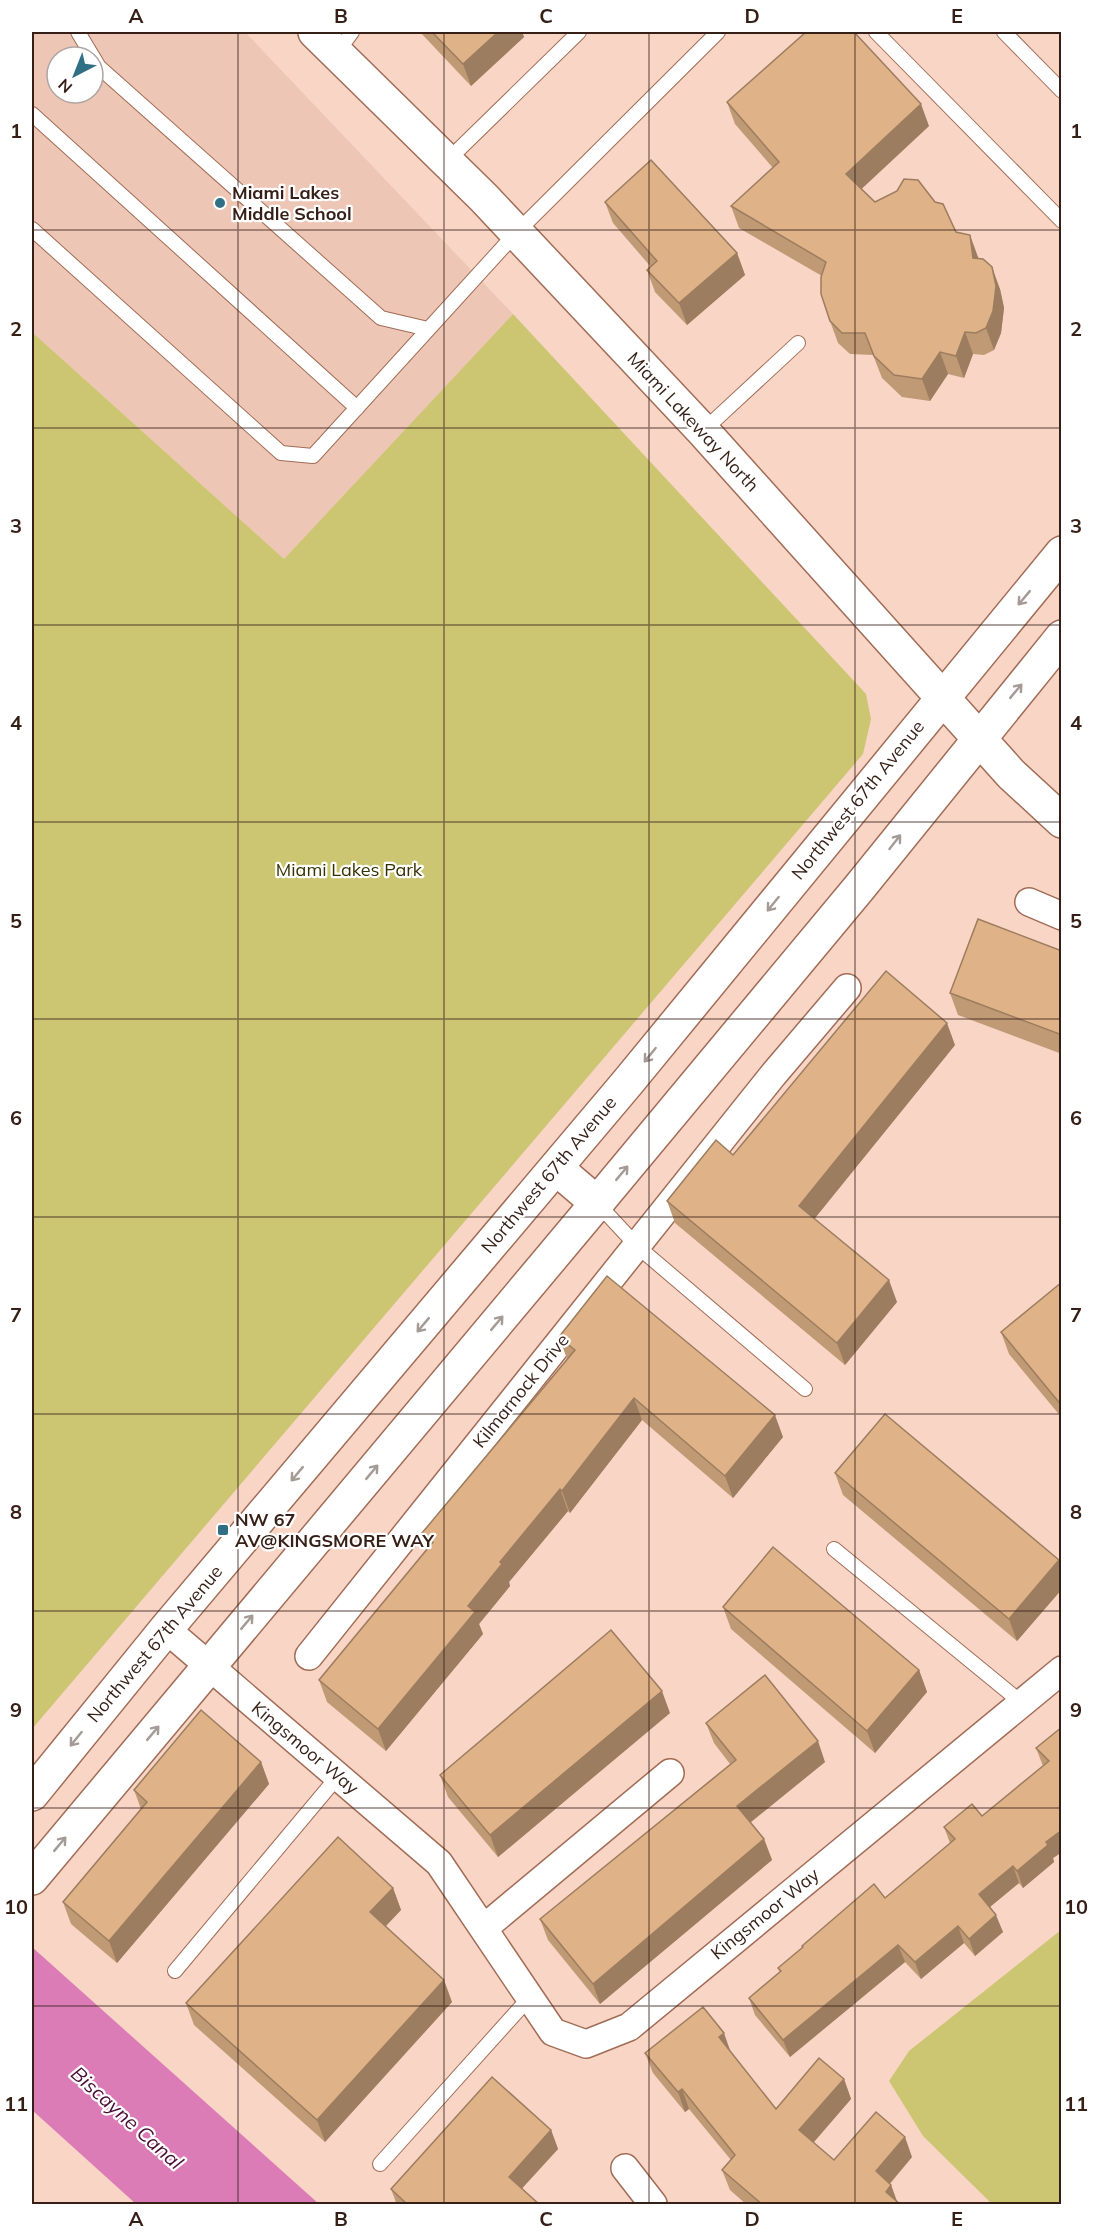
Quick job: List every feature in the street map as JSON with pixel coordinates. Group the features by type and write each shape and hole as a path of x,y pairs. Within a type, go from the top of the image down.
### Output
{"main road":[{"name":"Miami Lakeway North","path":"334,39 446,162 703,431 1011,774 1062,821"},
{"name":"Northwest 67th Avenue","path":"39,1785 166,1629 556,1168 1062,553"},
{"path":"32,1878 852,896 979,736 1062,637"},
{"path":"556,1168 597,1203"}],"street":[{"path":"1029,903 1062,916"},
{"name":"Kilmarnock Drive","path":"309,1656 773,1075 848,988"},
{"name":"Kingsmoor Way","path":"166,1629 439,1863 553,2032 586,2044 629,2027 1062,1670"},
{"path":"484,1928 670,1773"},
{"path":"625,2168 653,2205"}],"lane":[{"path":"78,32 99,67 381,318 428,329"},
{"path":"446,162 579,32"},
{"path":"32,229 281,453 313,456 516,233 718,32"},
{"path":"876,32 1062,221"},
{"path":"1004,32 1062,91"},
{"path":"32,114 357,408"},
{"path":"703,431 798,343"},
{"path":"597,1203 637,1246 805,1389"},
{"path":"834,1549 1022,1703"},
{"path":"176,1971 339,1775"},
{"path":"380,2164 530,1997"}],"shaded area":[{"name":"Miami Lakes Middle School","path":"32,32 245,32 513,314 284,559 32,332"}],"green space":[{"name":"Miami Lakes Park","path":"513,314 866,694 871,719 863,754 32,1729 32,332 284,559"},
{"path":"1061,1930 1061,2204 992,2204 923,2136 889,2081 909,2051"}],"water":[{"name":"Biscayne Canal","path":"32,1947 319,2204 136,2204 32,2110"}],"building":[{"path":"432,32 498,32 463,64"},
{"path":"806,32 854,32 921,104 846,174 875,202 897,191 904,179 918,180 935,202 943,204 956,232 970,235 973,258 983,259 992,267 996,286 993,311 986,328 976,333 965,332 956,356 940,352 922,379 894,375 874,356 865,333 842,333 830,321 821,294 821,277 826,262 731,206 779,162 727,102"},
{"path":"651,160 737,253 679,303 647,270 657,261 605,202"},
{"path":"978,919 1062,951 1062,1035 950,993"},
{"path":"886,971 947,1023 799,1206 889,1280 837,1343 667,1201 716,1140 733,1155"},
{"path":"607,1276 775,1415 725,1476 634,1398 562,1491 560,1489 500,1562 502,1564 468,1606 475,1612 378,1729 319,1680 433,1542 422,1533 575,1350 559,1337"},
{"path":"1062,1282 1062,1406 1001,1332"},
{"path":"885,1414 1059,1560 1009,1619 835,1473"},
{"path":"773,1547 919,1670 867,1731 723,1607"},
{"path":"611,1630 662,1691 490,1835 440,1775"},
{"path":"765,1675 818,1741 737,1806 764,1839 593,1984 540,1919 736,1760 706,1723"},
{"path":"201,1710 261,1762 109,1941 63,1902 147,1802 134,1790"},
{"path":"1062,1727 1062,1830 1046,1842 1048,1845 1017,1871 1013,1866 979,1894 996,1915 969,1939 958,1926 915,1962 898,1945 783,2040 749,1998 781,1971 778,1968 802,1946 874,1884 885,1898 955,1839 944,1827 972,1804 982,1816 1049,1761 1036,1748"},
{"path":"338,1837 393,1888 370,1912 444,1980 317,2120 186,2003"},
{"path":"703,2007 724,2033 719,2037 776,2109 819,2058 844,2079 799,2130 834,2160 876,2112 905,2137 876,2171 891,2185 886,2192 901,2205 763,2205 722,2170 735,2155 682,2089 678,2092 645,2053"},
{"path":"492,2077 551,2130 509,2177 540,2205 408,2205 391,2189"}],"place":[{"name":"Miami Lakes Middle School","path":"220,203"},
{"name":"NW 67 AV@KINGSMORE WAY","path":"223,1530"}]}
